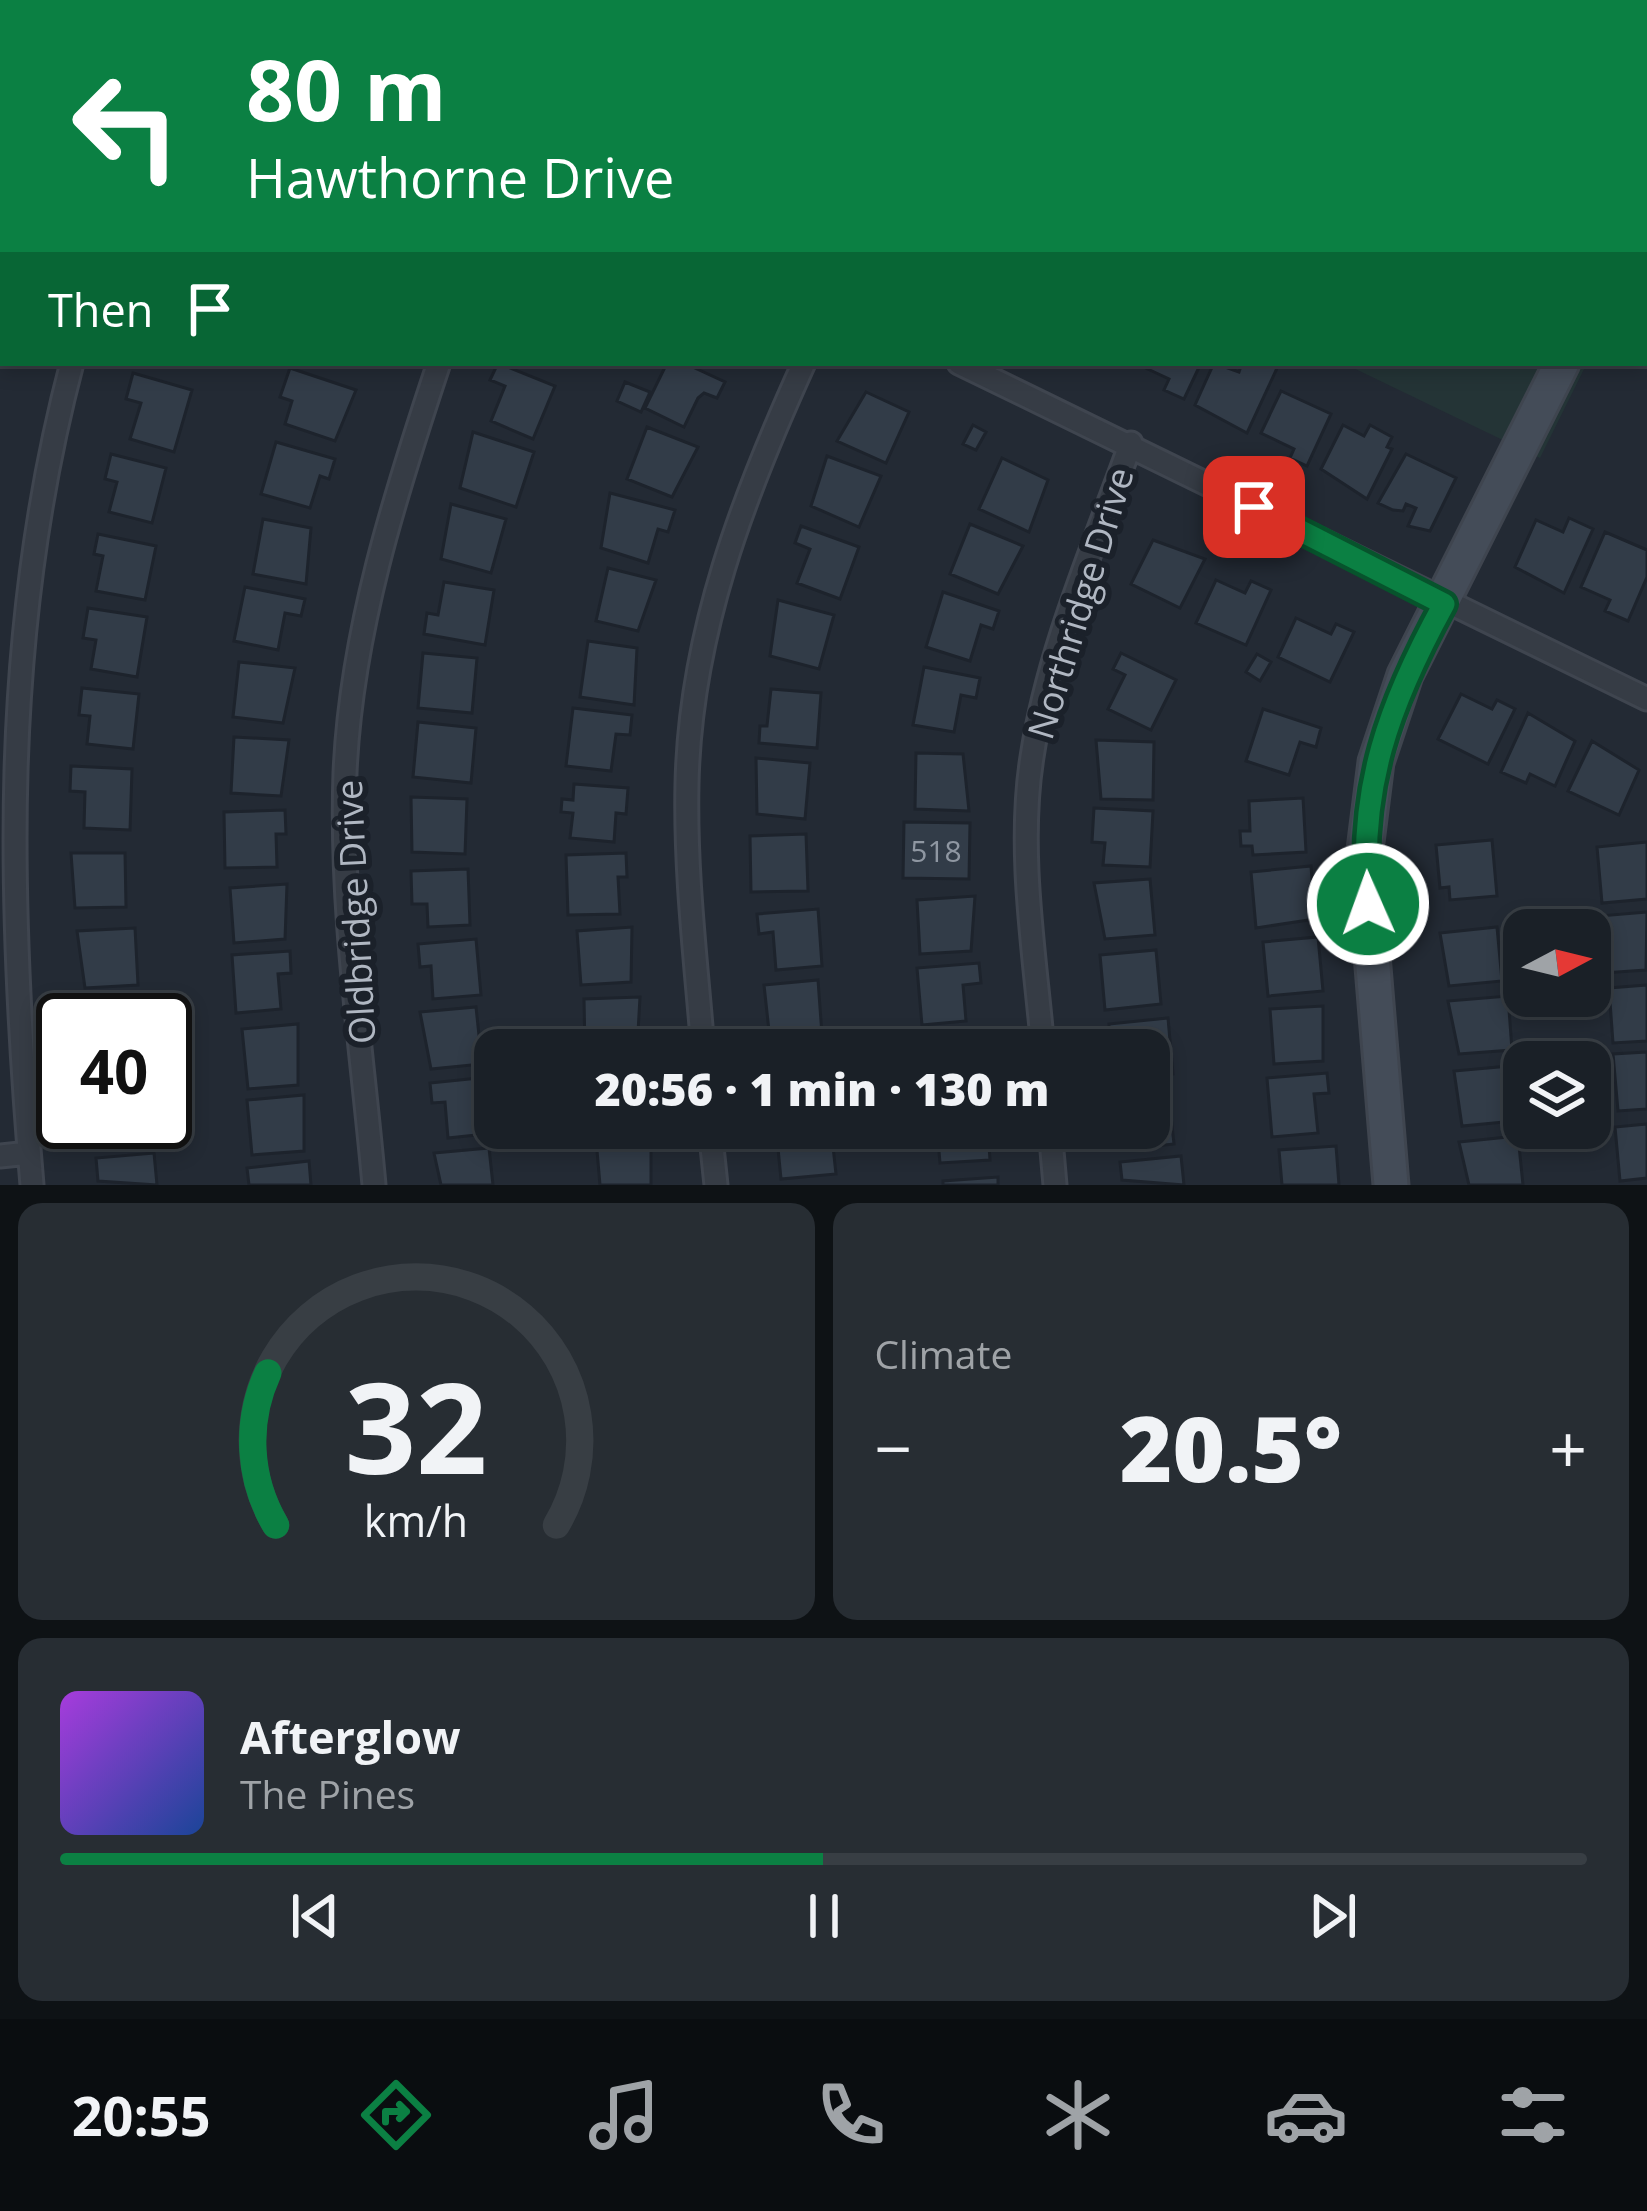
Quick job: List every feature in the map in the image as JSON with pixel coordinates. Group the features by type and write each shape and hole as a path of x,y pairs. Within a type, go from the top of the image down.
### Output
{"street":[{"path":"32,1185 11,908 9,750 35,516 71,366"},
{"name":"Oldbridge Drive","path":"374,1185 346,868 345,773 360,647 389,519 439,366"},
{"path":"701,1029 688,849 694,700 733,530 803,366"},
{"path":"964,366 1131,443 1444,604 1647,699"},
{"path":"1391,1185 1364,857 1388,715 1561,366"},
{"name":"Northridge Drive","path":"1042,1029 1027,805 1032,758 1062,637 1131,443"},
{"path":"712,1149 716,1185"},
{"path":"1052,1149 1055,1185"},
{"path":"0,1156 29,1153"}],"shaded area":[{"path":"1349,366 1586,366 1540,458"}],"building":[{"path":"497,366 505,366 555,386 533,439 491,421 505,386 490,380"},
{"path":"666,366 690,366 725,382 717,398 704,393 698,398 684,427 645,408"},
{"path":"1141,366 1200,366 1184,399 1164,390 1169,379"},
{"path":"1213,366 1239,372 1241,366 1278,366 1247,433 1195,405"},
{"path":"290,368 356,390 335,441 285,424 292,401 280,397"},
{"path":"133,373 192,390 174,452 130,439 141,403 126,399"},
{"path":"625,382 650,392 641,412 617,401"},
{"path":"1281,391 1331,414 1307,466 1290,458 1294,449 1261,433"},
{"path":"866,392 909,412 886,463 837,441"},
{"path":"973,425 986,432 976,450 963,444"},
{"path":"1343,425 1364,436 1370,425 1392,437 1387,447 1392,449 1367,499 1321,469"},
{"path":"647,427 698,447 672,497 627,479"},
{"path":"473,432 534,452 516,507 460,488"},
{"path":"276,442 335,459 329,479 320,476 310,508 261,494"},
{"path":"111,454 166,468 152,523 109,512 117,482 105,479"},
{"path":"1406,454 1456,478 1430,531 1408,526 1416,508 1406,504 1403,511 1393,510 1378,503"},
{"path":"827,456 881,476 859,527 811,506"},
{"path":"1002,458 1048,480 1029,532 979,509"},
{"path":"610,493 675,510 668,532 658,529 648,563 601,548"},
{"path":"451,504 506,519 491,573 441,559"},
{"path":"1569,518 1593,529 1564,593 1515,567 1536,520 1563,532"},
{"path":"263,519 311,528 306,584 253,574"},
{"path":"970,524 1023,546 998,594 950,574"},
{"path":"801,526 859,547 840,599 797,583 810,549 795,543"},
{"path":"1605,532 1647,550 1647,577 1628,621 1605,611 1610,600 1581,587"},
{"path":"98,534 156,546 145,600 96,591 103,556 94,554"},
{"path":"1153,540 1205,559 1180,608 1131,584"},
{"path":"608,568 656,580 638,631 596,621"},
{"path":"1216,580 1245,593 1251,581 1271,590 1246,645 1196,623"},
{"path":"444,582 494,590 485,645 424,634 427,613 438,615"},
{"path":"245,587 305,599 301,616 285,613 278,650 234,641"},
{"path":"943,592 999,611 993,629 981,625 970,661 926,647"},
{"path":"778,600 834,615 819,669 770,656"},
{"path":"88,608 147,617 137,677 91,669 96,640 83,638"},
{"path":"1296,618 1331,634 1336,624 1354,632 1330,682 1278,657"},
{"path":"588,641 637,648 634,705 580,697"},
{"path":"423,653 477,658 472,713 418,708"},
{"path":"1121,653 1176,680 1151,730 1108,709 1125,675 1113,669"},
{"path":"1257,654 1271,662 1260,681 1246,672"},
{"path":"239,662 295,668 283,723 233,717"},
{"path":"924,667 980,678 976,698 961,695 954,732 913,725"},
{"path":"82,688 139,694 133,749 87,744 90,716 79,715"},
{"path":"771,689 821,693 817,748 759,743 760,726 767,726"},
{"path":"1461,694 1492,709 1497,700 1515,709 1488,764 1438,739"},
{"path":"573,708 632,715 630,735 616,734 611,771 566,766"},
{"path":"1263,709 1321,728 1316,747 1300,742 1289,775 1246,761"},
{"path":"1528,713 1575,741 1555,786 1530,774 1526,783 1501,772"},
{"path":"418,722 476,728 471,783 413,777"},
{"path":"234,737 289,740 281,796 231,793"},
{"path":"1096,740 1154,742 1153,800 1101,799"},
{"path":"1592,741 1639,770 1619,815 1568,791"},
{"path":"916,753 963,754 969,811 915,809"},
{"path":"756,758 810,763 805,819 757,814"},
{"path":"71,766 132,769 130,830 84,828 85,792 70,791"},
{"path":"574,784 628,788 626,814 616,813 614,842 570,838 573,813 561,812 562,799 573,800"},
{"path":"411,797 467,799 465,854 412,852"},
{"path":"1303,798 1306,852 1253,855 1252,846 1241,846 1240,831 1250,831 1249,801"},
{"path":"1094,808 1153,811 1150,867 1103,865 1105,843 1092,842"},
{"path":"285,810 286,834 276,834 277,867 225,868 224,812"},
{"path":"904,822 970,823 969,879 903,878"},
{"path":"806,834 808,891 751,892 750,836"},
{"path":"1492,840 1497,896 1450,900 1449,887 1440,888 1436,845"},
{"path":"1647,842 1647,899 1602,903 1597,847"},
{"path":"71,853 125,853 126,907 75,908"},
{"path":"626,853 627,877 618,877 620,914 568,915 566,855"},
{"path":"1311,866 1315,919 1256,928 1251,872"},
{"path":"468,869 470,925 428,927 427,904 412,904 411,871"},
{"path":"1150,879 1155,935 1105,939 1094,883"},
{"path":"287,884 285,939 234,943 230,888"},
{"path":"975,896 971,951 920,954 917,900"},
{"path":"818,909 822,966 776,970 773,932 759,934 757,914"},
{"path":"1647,912 1646,970 1611,972 1611,915"},
{"path":"632,927 631,982 581,985 577,931"},
{"path":"1497,927 1502,981 1449,986 1440,933"},
{"path":"135,928 138,985 85,988 77,931"},
{"path":"1318,937 1323,991 1268,996 1263,942"},
{"path":"476,939 481,995 433,999 431,966 420,967 418,944"},
{"path":"1156,950 1161,1004 1105,1010 1100,955"},
{"path":"290,951 291,973 278,974 281,1009 236,1013 232,955"},
{"path":"979,963 981,983 963,985 966,1021 922,1025 917,968"},
{"path":"818,980 822,1029 769,1029 764,985"},
{"path":"1647,985 1647,1041 1613,1043 1611,988"},
{"path":"1503,996 1503,1017 1510,1017 1511,1041 1503,1041 1503,1051 1459,1054 1448,1001"},
{"path":"640,997 638,1029 585,1029 584,999"},
{"path":"1323,1006 1323,1061 1274,1064 1270,1009"},
{"path":"476,1007 474,1065 431,1069 420,1012"},
{"path":"1168,1018 1169,1029 1109,1029 1109,1024"},
{"path":"298,1024 298,1085 248,1089 242,1029"},
{"path":"1647,1052 1647,1109 1618,1111 1613,1054"},
{"path":"1503,1067 1503,1122 1462,1126 1454,1071"},
{"path":"1327,1073 1329,1093 1314,1094 1318,1133 1272,1137 1267,1078"},
{"path":"474,1079 474,1135 448,1138 445,1102 432,1103 430,1083"},
{"path":"304,1095 304,1151 252,1155 247,1100"},
{"path":"1647,1124 1647,1178 1620,1181 1615,1127"},
{"path":"1503,1138 1503,1149 1519,1149 1523,1185 1469,1185 1459,1142"},
{"path":"1336,1146 1339,1185 1282,1185 1279,1150"},
{"path":"489,1149 493,1185 441,1185 434,1153"},
{"path":"597,1149 651,1149 651,1185 600,1185"},
{"path":"778,1149 833,1149 836,1174 781,1179"},
{"path":"939,1149 989,1149 990,1160 940,1163"},
{"path":"154,1153 157,1185 98,1181 96,1158"},
{"path":"1181,1156 1184,1185 1122,1180 1120,1162"},
{"path":"309,1161 311,1185 249,1185 247,1168"},
{"path":"998,1177 998,1185 943,1185 943,1181"}],"route":[{"path":"1254,507 1444,604 1405,675 1376,762 1364,857 1368,904"}]}
